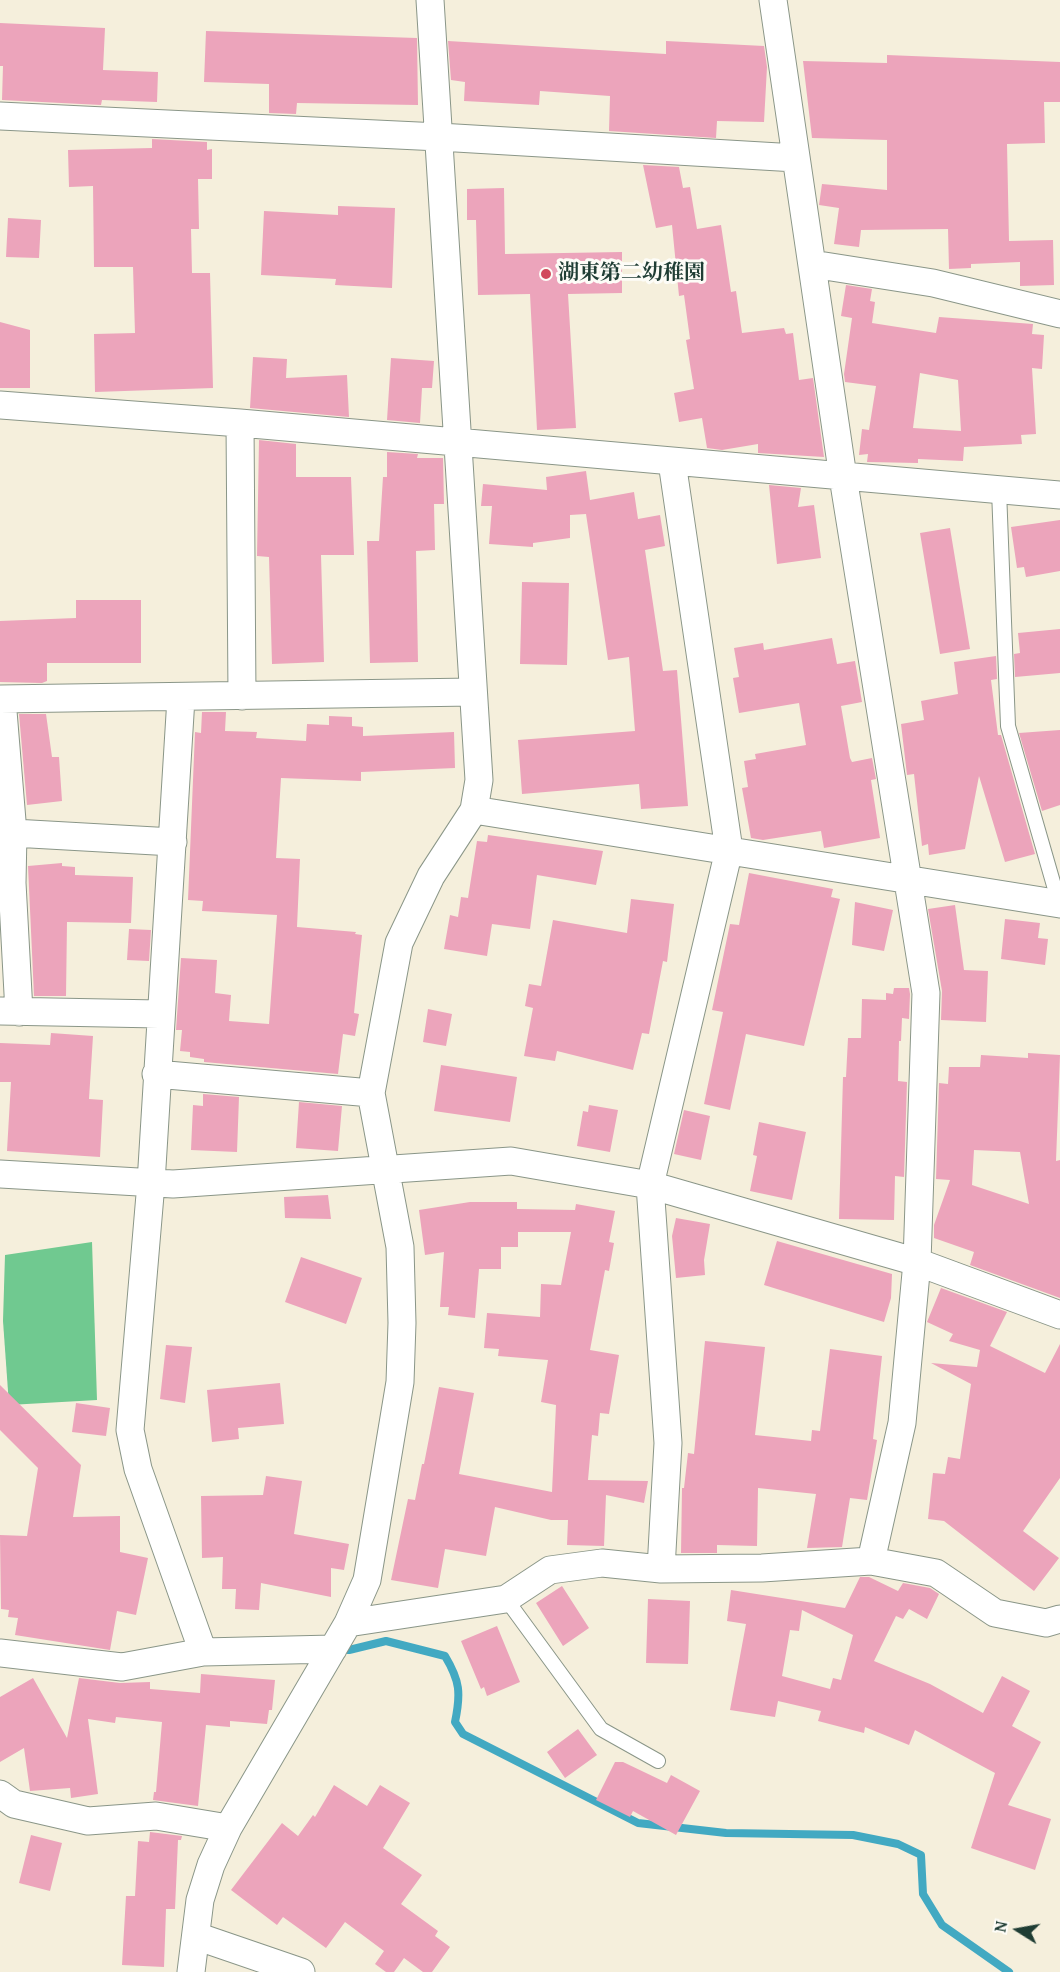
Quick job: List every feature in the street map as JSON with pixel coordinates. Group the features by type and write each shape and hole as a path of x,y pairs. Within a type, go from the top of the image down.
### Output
{"street":[{"path":"191,1972 200,1900 211,1865 228,1828 348,1623 367,1580 400,1382 400,1247 371,1093 399,943 431,876 474,810 479,780 430,0"},
{"path":"773,0 843,477 926,993 917,1262 902,1423 871,1561"},
{"path":"0,116 438,137 796,158"},
{"path":"812,264 933,283 1060,314"},
{"path":"0,405 240,423 1060,495"},
{"path":"240,423 242,696"},
{"path":"661,1569 668,1443 650,1185 729,850 672,462"},
{"path":"159,1014 10,1012 6,883 13,833 1,699 473,692"},
{"path":"181,698 150,1183 130,1430 138,1469 202,1652"},
{"path":"474,810 1059,904"},
{"path":"13,833 172,842"},
{"path":"156,1074 371,1093"},
{"path":"0,1174 173,1184 511,1161 650,1185 917,1262 1060,1315"},
{"path":"348,1623 506,1599 550,1570 602,1563 661,1569 762,1568 871,1561 936,1573 995,1613 1046,1623 1060,1619"},
{"path":"0,1653 122,1667 202,1652 333,1648"},
{"path":"0,1794 14,1804 88,1821 156,1816 228,1828"},
{"path":"196,1936 301,1972"}],"lane":[{"path":"999,490 1008,726 1059,904"},
{"path":"506,1599 601,1729 658,1761"}],"green space":[{"path":"92,1242 97,1400 9,1405 3,1321 5,1255"}],"building":[{"path":"0,23 105,28 103,70 158,72 157,102 102,100 101,105 2,100 3,66 0,66"},
{"path":"206,31 417,38 418,105 297,103 296,114 269,113 269,84 204,82"},
{"path":"448,41 666,54 666,41 764,46 767,67 764,122 717,121 716,138 609,131 610,96 540,91 539,105 464,101 465,82 451,80"},
{"path":"887,55 1060,62 1060,102 1044,102 1045,143 1007,144 1009,241 1053,240 1054,285 1020,286 1020,262 971,264 971,268 949,269 948,229 861,230 859,247 834,244 839,208 819,205 822,184 887,190 887,140 812,138 803,61 887,63"},
{"path":"152,139 207,142 207,150 212,149 212,179 198,179 199,229 191,229 192,273 210,273 213,388 95,392 94,334 135,333 133,267 94,267 93,186 69,187 68,150 152,148"},
{"path":"643,165 679,167 683,188 690,187 697,229 721,225 731,292 736,291 742,333 784,328 786,334 793,333 799,380 813,378 824,457 758,453 758,444 722,450 707,448 702,418 679,422 674,393 694,389 686,340 690,339 684,295 679,296 672,225 656,228"},
{"path":"504,188 505,254 622,252 622,293 568,294 576,428 537,430 530,294 478,295 476,220 467,220 467,189"},
{"path":"338,206 395,208 392,288 335,285 336,279 261,275 264,211 338,215"},
{"path":"8,218 41,220 39,258 6,257"},
{"path":"846,285 872,289 870,301 875,302 872,323 936,333 939,317 1033,324 1032,334 1044,335 1042,369 1032,368 1036,434 1021,435 1022,444 964,447 963,461 918,459 918,463 867,462 868,454 859,455 862,429 869,430 876,386 845,382 844,374 852,318 841,316","holes":["920,373 958,380 961,431 913,428"]},
{"path":"0,322 30,330 30,388 0,388"},
{"path":"253,357 287,359 286,378 347,375 349,417 250,408"},
{"path":"391,358 434,361 432,388 422,388 420,423 387,420"},
{"path":"259,440 296,444 296,477 351,477 354,555 321,555 324,662 272,664 269,557 257,556"},
{"path":"387,452 418,454 417,458 443,458 444,504 434,504 435,550 416,551 418,662 370,663 367,541 379,541 383,477 387,477"},
{"path":"586,471 590,500 634,492 638,519 660,515 665,546 645,550 663,671 677,670 688,806 641,809 639,784 522,794 518,740 635,731 629,657 608,660 586,514 570,515 570,538 533,543 533,547 489,544 492,506 481,506 483,484 547,490 546,477"},
{"path":"769,485 801,488 798,507 814,505 821,558 777,564"},
{"path":"1060,520 1060,571 1026,577 1024,567 1017,568 1011,527"},
{"path":"950,528 970,649 940,654 920,533"},
{"path":"522,582 569,583 567,665 520,664"},
{"path":"76,600 141,600 141,663 47,663 47,681 42,683 0,682 0,621 76,618"},
{"path":"1060,629 1060,673 1015,677 1014,654 1020,653 1018,633"},
{"path":"832,638 837,664 855,661 862,702 841,706 852,762 872,758 876,779 871,780 880,838 824,848 821,831 763,840 751,838 742,788 748,787 744,761 756,759 755,754 806,745 799,703 739,713 733,678 739,677 734,648 763,643 764,650"},
{"path":"996,656 997,679 991,680 998,735 1001,735 1035,854 1005,862 979,776 965,849 929,855 928,844 922,846 914,774 907,775 901,724 924,720 921,701 958,694 954,662"},
{"path":"202,712 226,712 225,731 257,732 256,738 306,741 307,724 329,725 329,716 352,717 352,726 363,727 363,736 454,732 455,768 361,772 361,781 281,778 276,858 300,859 297,927 356,932 355,934 362,935 354,1013 359,1014 355,1036 343,1034 338,1074 204,1062 204,1059 190,1057 190,1052 180,1051 182,1030 176,1030 181,958 217,960 215,993 231,995 229,1021 269,1024 277,915 202,911 203,901 188,900 195,732 201,733"},
{"path":"19,714 46,714 52,757 59,757 62,801 27,805"},
{"path":"1060,730 1060,805 1042,811 1019,733"},
{"path":"488,835 603,851 596,885 537,875 530,929 492,924 487,956 444,949 450,915 458,917 461,897 468,898 477,841 487,842"},
{"path":"62,863 62,866 75,867 75,875 133,877 131,923 67,922 66,996 34,996 28,866"},
{"path":"749,873 833,889 831,897 840,899 804,1046 746,1034 730,1110 704,1104 723,1012 712,1010 730,924 739,925"},
{"path":"631,899 674,904 667,962 663,961 649,1034 642,1033 633,1070 557,1051 555,1061 524,1056 533,1008 525,1006 529,984 541,986 553,920 627,933"},
{"path":"855,902 893,910 884,951 852,945"},
{"path":"955,905 964,970 988,971 986,1022 941,1020 942,991 928,909"},
{"path":"1005,919 1040,923 1038,938 1048,939 1045,965 1001,959"},
{"path":"129,929 151,930 149,961 127,960"},
{"path":"894,988 909,988 910,994 909,1019 902,1018 901,1041 899,1041 898,1081 907,1082 904,1177 895,1176 894,1220 839,1219 843,1077 846,1077 848,1038 861,1038 862,999 886,1000 886,993 893,994"},
{"path":"428,1009 452,1014 446,1046 423,1042"},
{"path":"51,1033 93,1036 89,1099 103,1100 100,1157 7,1151 11,1082 0,1082 0,1043 50,1045"},
{"path":"1028,1053 1060,1055 1056,1161 1060,1160 1060,1298 970,1265 974,1252 934,1238 934,1225 950,1180 936,1179 939,1083 948,1084 949,1067 980,1067 981,1055 1028,1058","holes":["974,1150 1020,1152 1029,1204 972,1185"]},
{"path":"441,1065 517,1077 510,1122 434,1111"},
{"path":"203,1094 239,1097 237,1152 191,1150 193,1105 203,1106"},
{"path":"299,1102 342,1106 338,1151 296,1148"},
{"path":"589,1105 618,1110 610,1152 577,1146 583,1111 588,1112"},
{"path":"684,1110 710,1116 701,1160 674,1154"},
{"path":"759,1122 806,1132 792,1200 750,1191 757,1156 753,1155"},
{"path":"328,1195 331,1219 285,1218 284,1197"},
{"path":"470,1202 517,1202 517,1209 575,1210 576,1204 615,1211 609,1242 614,1243 609,1271 605,1270 590,1350 619,1355 609,1414 600,1413 598,1436 592,1435 588,1480 648,1481 644,1503 606,1495 604,1546 567,1545 568,1520 551,1520 495,1507 486,1556 445,1549 438,1588 391,1580 408,1499 415,1500 422,1464 424,1464 439,1387 474,1393 459,1474 552,1492 556,1405 541,1402 548,1360 498,1356 499,1349 484,1348 487,1313 540,1317 541,1284 561,1285 571,1232 518,1232 518,1247 501,1247 501,1269 479,1269 475,1318 448,1315 449,1307 440,1307 444,1252 425,1255 419,1210"},
{"path":"676,1218 710,1224 704,1260 705,1275 676,1278 672,1236"},
{"path":"777,1241 892,1274 891,1298 884,1322 764,1285"},
{"path":"301,1257 362,1278 346,1324 285,1302"},
{"path":"941,1288 1007,1312 990,1346 1045,1373 1060,1344 1060,1478 1023,1531 1059,1558 1034,1591 944,1521 928,1519 933,1473 945,1474 948,1457 960,1459 971,1384 931,1363 977,1367 980,1350 949,1341 953,1334 927,1322"},
{"path":"705,1341 765,1347 755,1435 811,1441 812,1430 820,1431 830,1349 882,1356 873,1439 877,1440 867,1500 850,1498 842,1547 807,1548 816,1494 758,1488 757,1546 717,1545 717,1553 681,1553 682,1488 684,1488 688,1453 694,1454"},
{"path":"166,1345 192,1347 185,1403 160,1399"},
{"path":"280,1383 284,1424 238,1428 239,1439 212,1442 207,1390"},
{"path":"0,1385 81,1465 73,1517 120,1516 120,1552 148,1558 136,1615 117,1611 110,1650 15,1635 18,1618 8,1617 9,1610 1,1609 0,1535 27,1536 38,1468 0,1430"},
{"path":"76,1403 110,1408 106,1436 72,1432"},
{"path":"266,1476 302,1481 294,1534 349,1544 344,1570 331,1568 331,1597 261,1583 259,1610 235,1609 236,1589 222,1589 223,1557 202,1558 201,1496 263,1495"},
{"path":"860,1577 869,1577 898,1591 903,1583 930,1588 939,1594 927,1619 909,1609 903,1619 896,1616 874,1661 930,1684 983,1713 1002,1676 1030,1691 1012,1726 1041,1742 1008,1805 1051,1819 1035,1870 971,1848 995,1773 915,1730 909,1745 865,1727 864,1733 818,1721 821,1711 778,1701 775,1717 730,1710 746,1624 727,1621 731,1590 845,1608","holes":["802,1610 853,1635 841,1680 833,1678 830,1689 782,1676 790,1630 799,1631"]},
{"path":"562,1586 589,1628 563,1646 536,1603"},
{"path":"648,1599 690,1601 688,1664 646,1663"},
{"path":"497,1626 520,1682 487,1696 484,1687 481,1689 461,1641"},
{"path":"201,1674 275,1680 272,1710 269,1710 267,1724 230,1721 230,1727 206,1725 198,1806 153,1800 154,1792 156,1792 162,1722 116,1717 115,1723 88,1719 98,1794 71,1798 70,1788 30,1791 24,1748 0,1762 0,1697 33,1678 67,1738 79,1678 120,1683 150,1682 150,1689 200,1693"},
{"path":"578,1729 597,1755 565,1778 547,1752"},
{"path":"615,1762 623,1762 667,1783 671,1775 700,1791 676,1835 633,1811 630,1817 596,1800"},
{"path":"334,1785 367,1806 380,1785 410,1803 383,1848 422,1875 401,1904 438,1931 435,1936 450,1947 432,1972 423,1972 404,1958 394,1972 386,1972 375,1964 384,1951 345,1922 326,1948 283,1917 277,1925 231,1890 282,1823 298,1836 313,1815 315,1817"},
{"path":"150,1832 182,1836 181,1840 178,1840 175,1909 166,1909 164,1967 122,1965 126,1896 135,1896 138,1841 149,1842"},
{"path":"31,1835 62,1843 50,1891 19,1883"}],"waterway":[{"path":"349,1650 386,1641 445,1656 454,1673 458,1688 455,1722 463,1734 638,1823 726,1833 853,1835 898,1844 921,1855 923,1894 942,1925 1009,1972"}],"place":[{"name":"湖東第二幼稚園","path":"546,274"}]}
